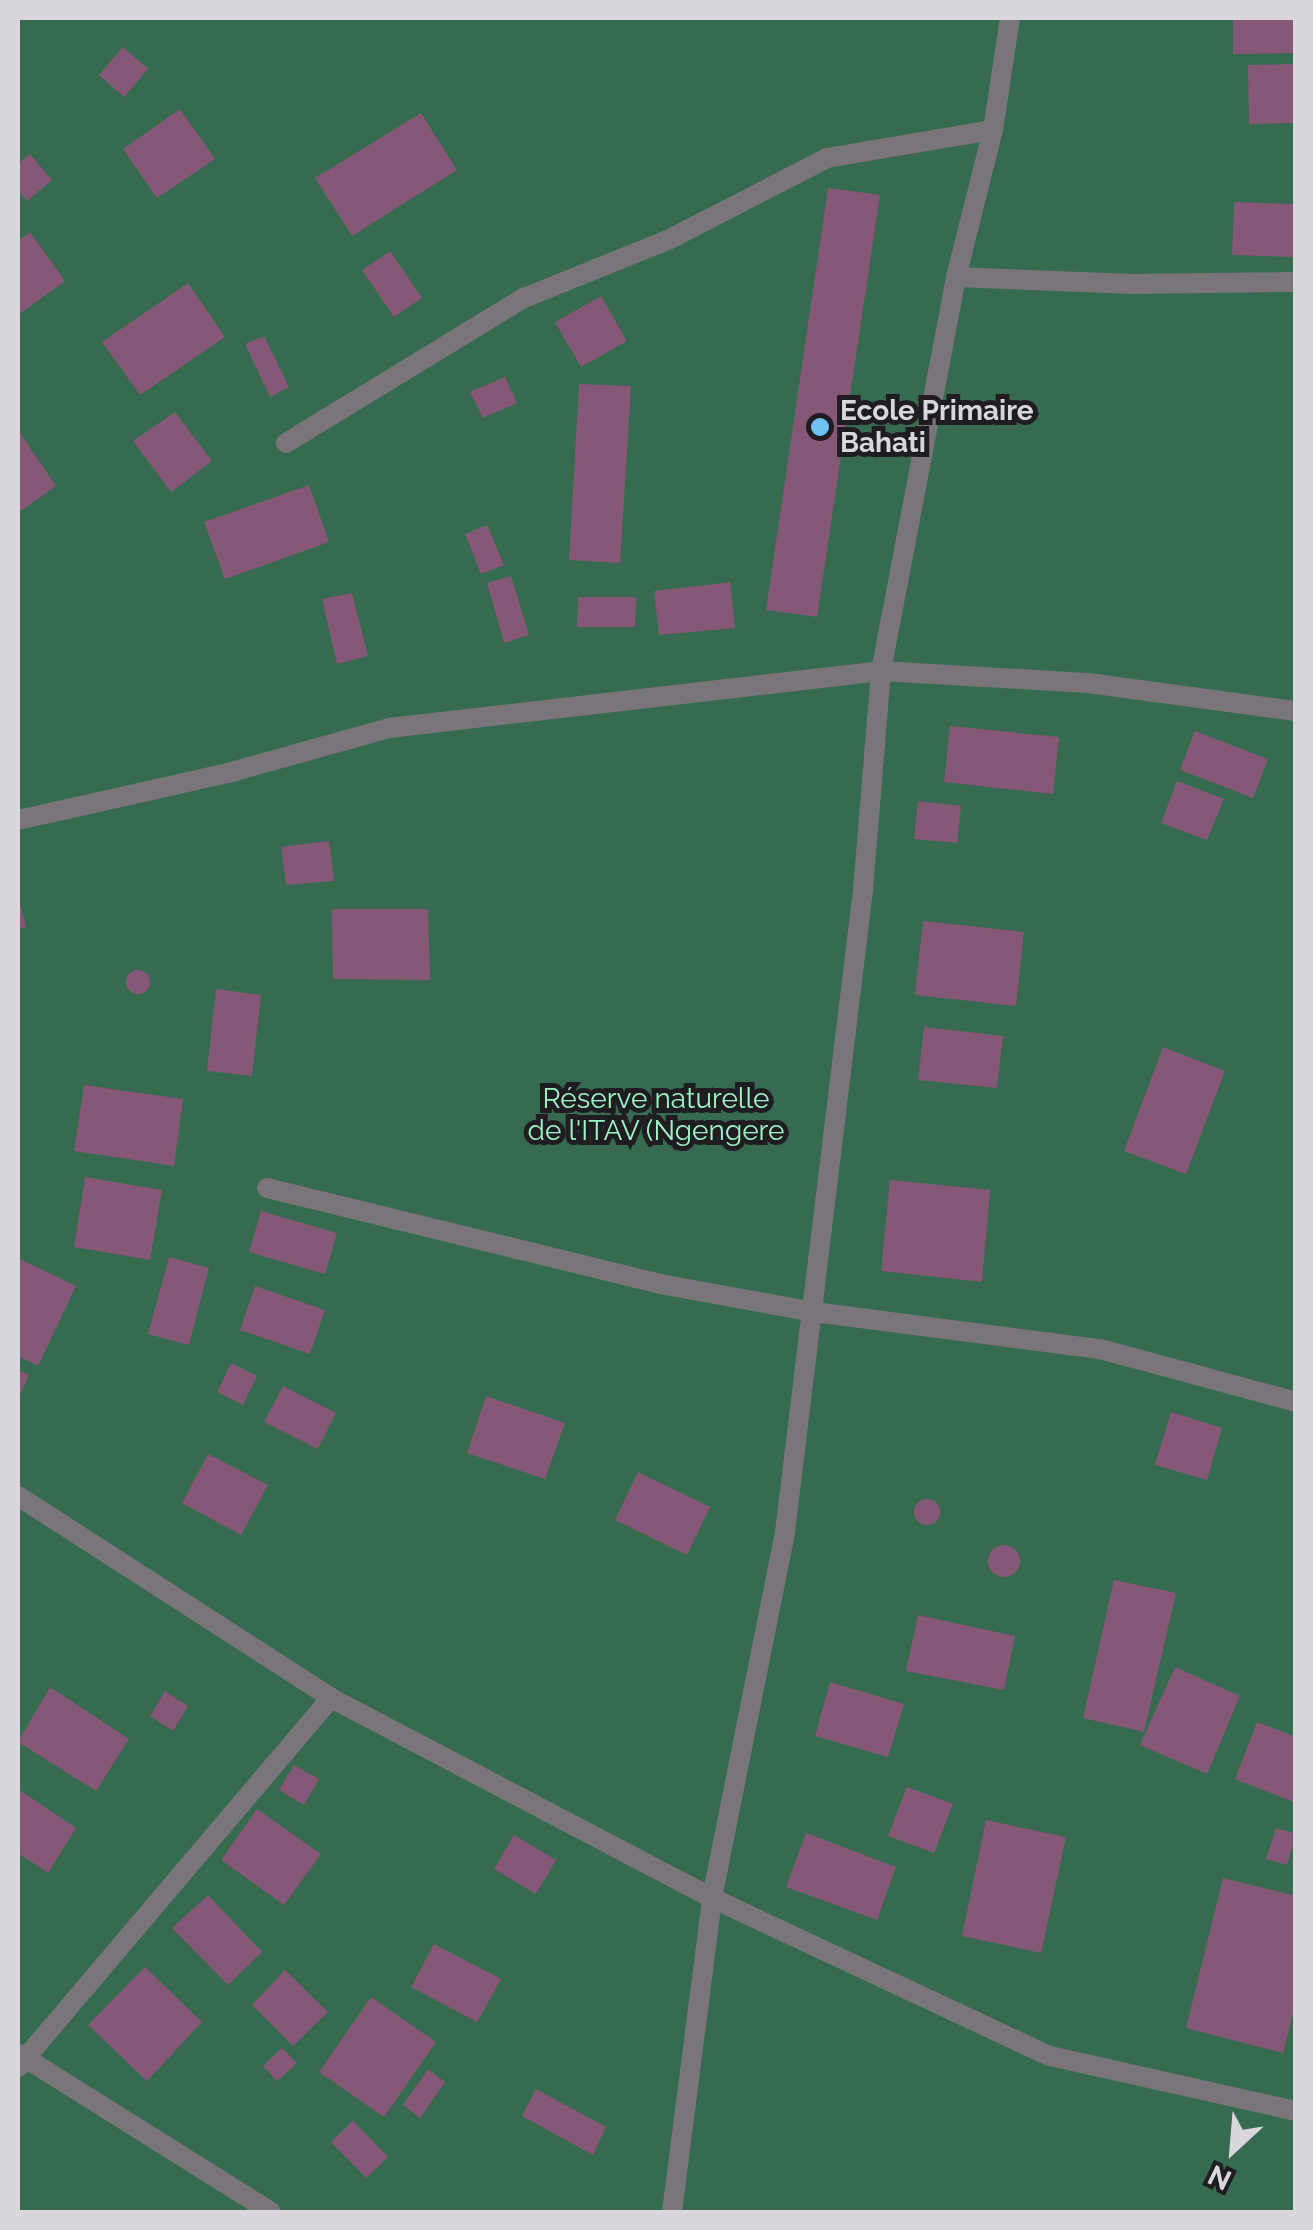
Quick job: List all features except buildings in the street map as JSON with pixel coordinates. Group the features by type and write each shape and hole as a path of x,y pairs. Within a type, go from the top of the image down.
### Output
{"street":[{"path":"672,2212 712,1898 785,1532 863,890 881,671 956,277 993,130 1010,18"},
{"path":"286,443 524,298 670,240 827,158 993,130"},
{"path":"956,277 1127,284 1296,282"},
{"path":"18,820 228,773 388,728 881,671 1088,682 1296,711"},
{"path":"267,1188 660,1284 814,1312 1100,1349 1296,1402"},
{"path":"18,1496 331,1698 712,1898 1050,2056 1296,2111"},
{"path":"271,2212 21,2060 331,1698"}],"green space":[{"name":"Réserve naturelle de l'ITAV (Ngengere","path":"18,18 1295,18 1295,2212 18,2212"}],"place":[{"name":"Ecole Primaire Bahati","path":"820,427"}]}
